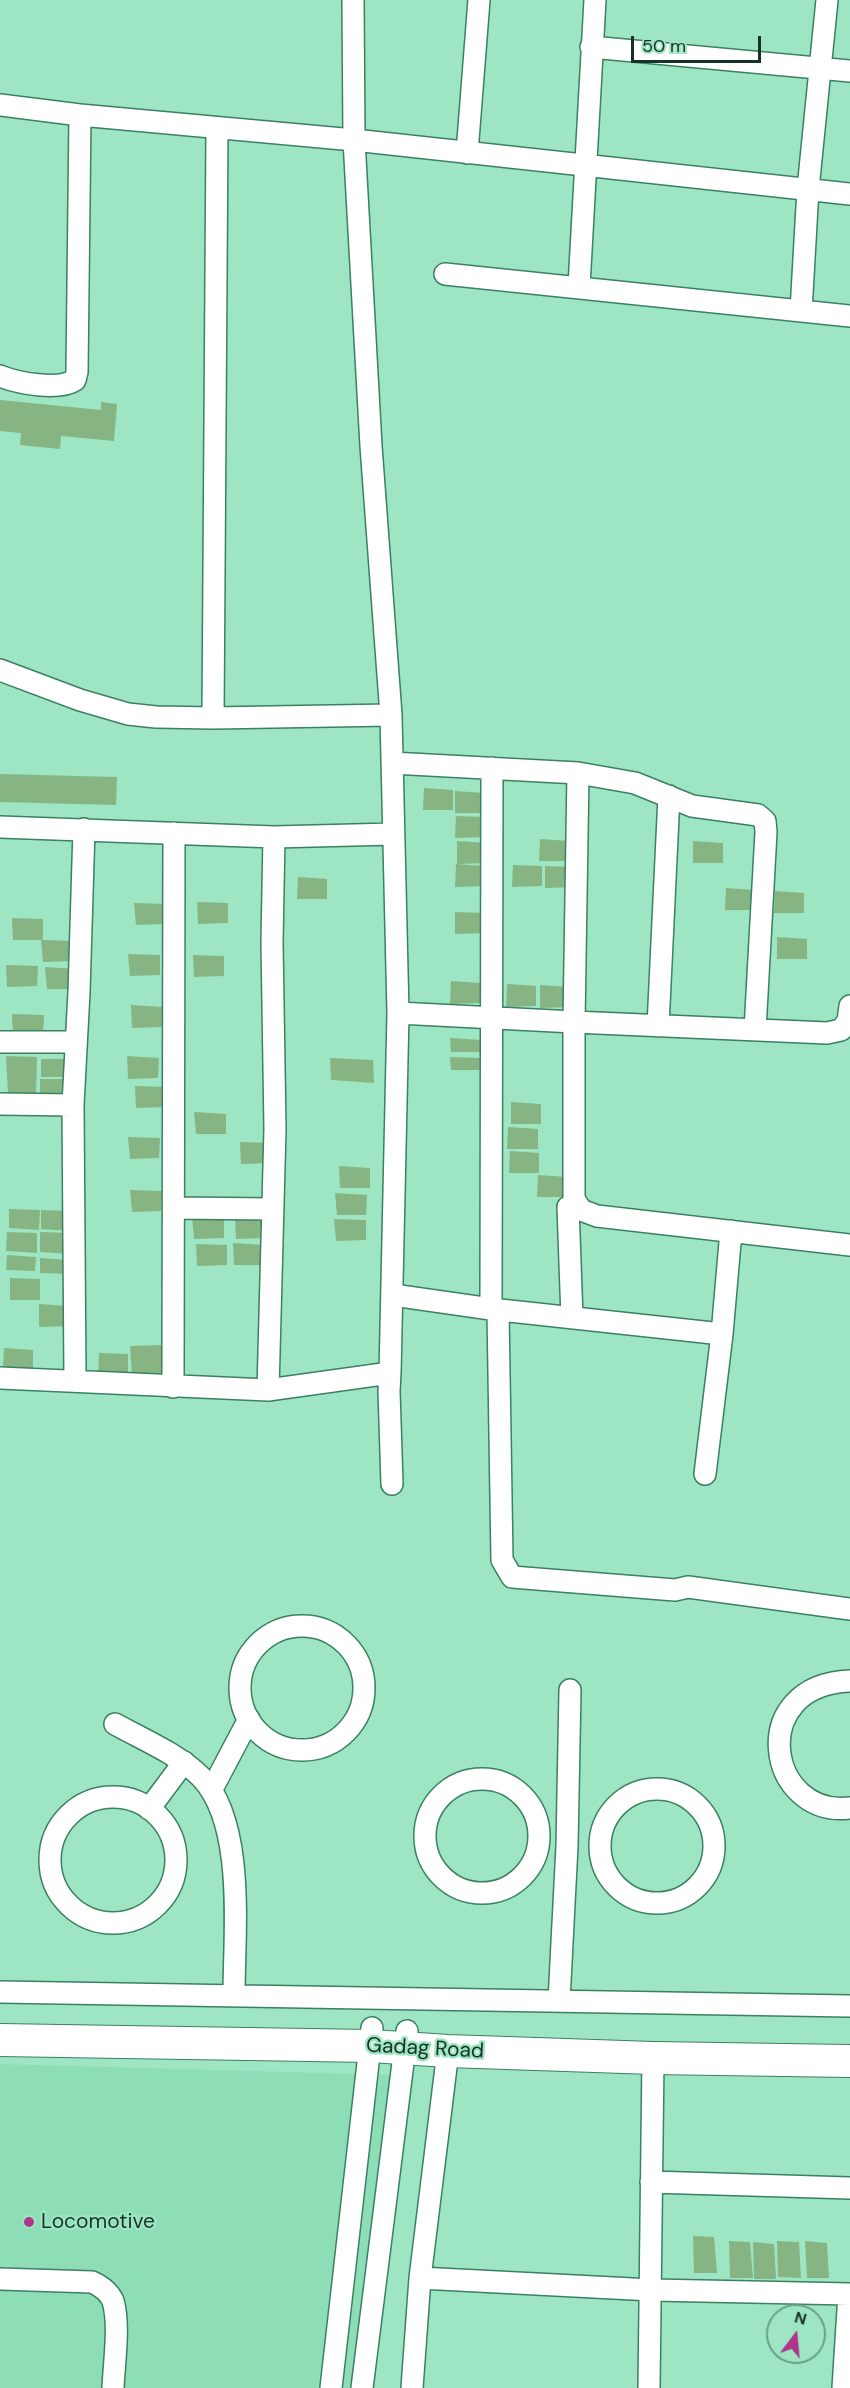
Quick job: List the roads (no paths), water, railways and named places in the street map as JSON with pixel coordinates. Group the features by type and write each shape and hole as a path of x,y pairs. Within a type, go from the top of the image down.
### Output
{"highway":[{"name":"Gadag Road","path":"0,2022 406,2040 850,2043"},
{"name":"Gadag Road","path":"0,2040 372,2037"},
{"name":"Gadag Road","path":"406,2040 448,2051 653,2058 850,2061"}],"street":[{"path":"353,0 354,140 371,446 391,715 398,1013 389,1391 392,1484"},
{"path":"467,153 479,0"},
{"path":"579,286 595,0"},
{"path":"801,311 808,189 827,0"},
{"path":"591,47 850,71"},
{"path":"0,105 80,115 354,140 850,194"},
{"path":"0,376 27,384 62,385 75,380 77,372 80,115"},
{"path":"213,718 218,128"},
{"path":"445,274 579,286 850,316"},
{"path":"0,670 80,700 128,714 213,718 391,715"},
{"path":"392,763 578,773 635,783 692,806 758,815 765,821 756,1030"},
{"path":"491,1309 492,768"},
{"path":"578,773 573,1199 581,1210 597,1216 850,1245"},
{"path":"658,1026 669,796"},
{"path":"0,827 274,837 393,834"},
{"path":"75,1380 73,1105 84,829"},
{"path":"173,1387 174,833"},
{"path":"268,1390 275,1129 272,942 274,837"},
{"path":"398,1013 827,1033 841,1030 848,1021 850,1006"},
{"path":"0,1042 76,1042"},
{"path":"0,1104 73,1105"},
{"path":"568,1207 572,1318"},
{"path":"174,1209 273,1209"},
{"path":"705,1474 722,1334 731,1232"},
{"path":"393,1295 491,1309 722,1334"},
{"path":"491,1309 498,1311 502,1560 512,1577 675,1590 688,1587 846,1609"},
{"path":"0,1378 268,1390 390,1373"},
{"path":"310,1626 331,1633 349,1647 360,1666 365,1687 362,1707 351,1726 327,1745 305,1750 284,1748 264,1738 249,1719 242,1708 240,1676 248,1655 262,1639 289,1627 310,1626"},
{"path":"850,1681 830,1682 803,1694 788,1711 778,1744 782,1766 793,1785 804,1796 825,1806 850,1808"},
{"path":"559,2001 567,1846 570,1690"},
{"path":"212,1789 249,1719"},
{"path":"115,1724 184,1762 212,1789 223,1810 235,1876 234,1995"},
{"path":"149,1809 184,1762"},
{"path":"491,1779 510,1785 526,1798 536,1816 540,1835 537,1854 528,1871 505,1889 486,1894 466,1891 448,1882 438,1873 428,1855 425,1835 433,1806 446,1791 471,1780 491,1779"},
{"path":"665,1789 684,1796 700,1809 711,1826 715,1845 712,1864 703,1881 680,1899 660,1903 640,1901 622,1892 603,1865 599,1845 600,1835 608,1816 621,1802 646,1790 665,1789"},
{"path":"100,1797 123,1797 149,1809 162,1818 174,1837 178,1859 175,1880 165,1899 139,1919 117,1924 95,1921 75,1911 64,1900 53,1881 49,1859 59,1827 73,1810 100,1797"},
{"path":"540,1835 567,1846 599,1845"},
{"path":"0,1992 850,2006"},
{"path":"331,2388 372,2037"},
{"path":"362,2388 406,2040"},
{"path":"412,2388 420,2278 448,2051"},
{"path":"649,2388 652,2290 653,2058"},
{"path":"651,2182 850,2187"},
{"path":"420,2278 652,2290 850,2294 846,2381"},
{"path":"0,2279 92,2282 103,2287 112,2300 116,2321 113,2388"}],"place":[{"name":"Locomotive","path":"29,2222"}]}
